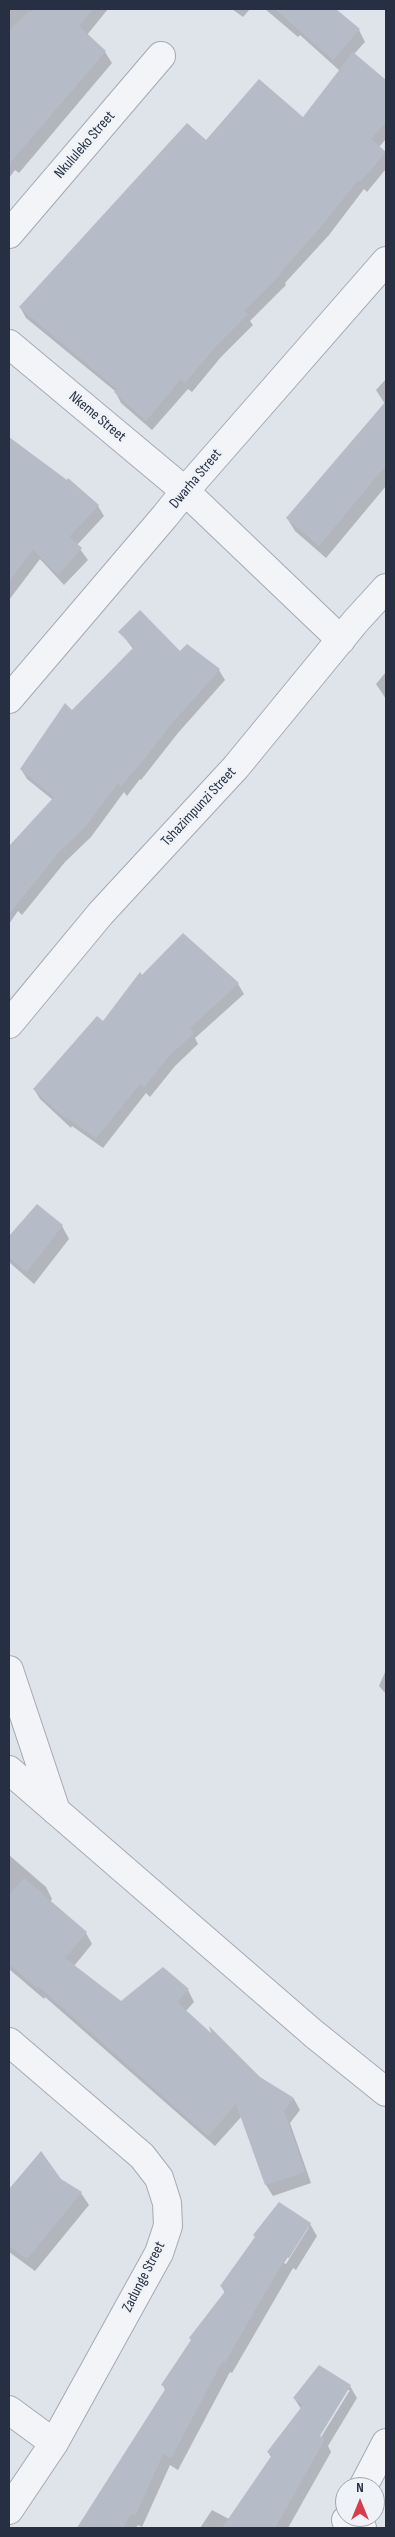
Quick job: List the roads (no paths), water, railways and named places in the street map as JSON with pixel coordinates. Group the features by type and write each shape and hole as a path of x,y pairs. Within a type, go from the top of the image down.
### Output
{"street":[{"name":"Nkululeko Street","path":"9,234 161,56"},
{"name":"Dwarha Street","path":"9,699 166,516 185,490 386,262"},
{"name":"Nkeme Street","path":"9,344 185,490 341,640"},
{"name":"Tshazimpunzi Street","path":"9,1024 101,914 236,767 386,588"},
{"path":"9,1670 57,1812"},
{"path":"9,1770 314,2034 386,2092"},
{"name":"Zadunge Street","path":"9,2042 142,2156 159,2178 167,2203 168,2226 159,2253 54,2443 9,2510"},
{"path":"9,2410 54,2443"},
{"path":"368,2477 386,2443"}]}
